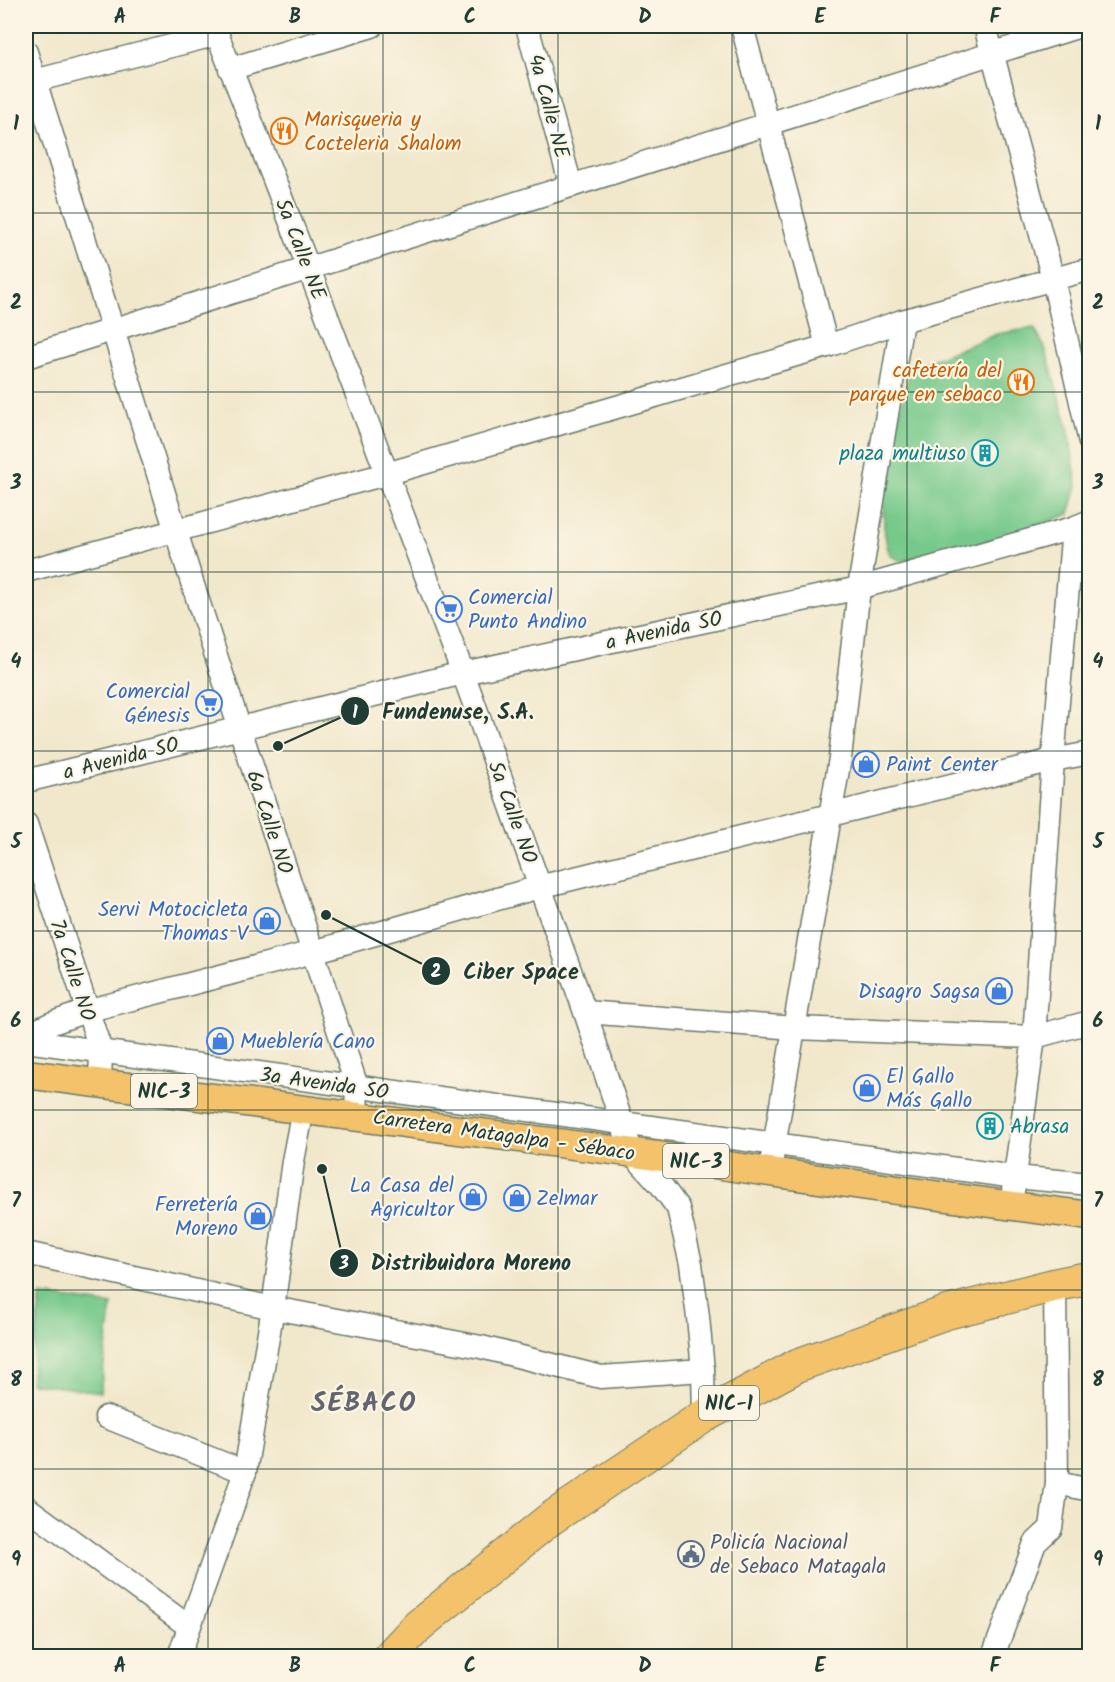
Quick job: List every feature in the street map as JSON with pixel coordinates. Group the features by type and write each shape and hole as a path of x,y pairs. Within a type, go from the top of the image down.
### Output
{"highway":[{"name":"NIC-1","path":"390,1656 418,1626 550,1519 704,1416 798,1365 945,1313 1089,1278"}],"main road":[{"name":"Carretera Matagalpa - Sébaco","path":"26,1074 356,1115 632,1153 772,1158 1011,1207 1089,1216"}],"street":[{"path":"230,69 372,26"},
{"name":"4a Calle NE","path":"527,26 571,186"},
{"path":"742,26 827,346"},
{"path":"986,26 1053,279 1089,442"},
{"path":"26,357 1080,26"},
{"path":"30,82 216,30"},
{"name":"5a Calle NE","path":"216,30 386,474"},
{"name":"6a Calle NO","path":"26,52 30,82 113,330 175,530 357,1087 356,1115"},
{"path":"26,571 386,474 827,346 902,321 1089,269"},
{"path":"772,1158 840,758 860,588 902,321"},
{"name":"5a Calle NO","path":"386,474 463,673 585,1012 632,1153"},
{"path":"1011,1207 1034,1037 1053,760 1081,525"},
{"name":"a Avenida SO","path":"26,781 463,673 860,588 1081,525"},
{"path":"26,1039 50,1024 86,1011 313,952 539,887 1089,753"},
{"name":"7a Calle NO","path":"26,824 100,1051 100,1083"},
{"path":"585,1012 795,1028 1034,1037 1089,1022"},
{"name":"3a Avenida SO","path":"26,1039 622,1124 772,1158 1089,1184"},
{"path":"178,1656 245,1472 303,1109"},
{"path":"632,1153 678,1208 691,1264 703,1370 704,1416"},
{"path":"26,1253 273,1308 481,1347 601,1377 703,1370"},
{"path":"993,1656 1035,1543 1051,1528 1057,1483 1055,1285"},
{"path":"106,1417 245,1472"},
{"path":"1057,1483 1089,1490"},
{"path":"26,1507 188,1626"}],"green space":[{"path":"1034,328 1045,348 1069,431 1077,486 1069,514 1010,537 901,561 890,555 885,535 885,488 910,369 997,334"},
{"path":"41,1295 112,1305 100,1392 30,1383"}],"place":[{"name":"Marisqueria y Cocteleria Shalom","path":"284,131"},
{"name":"cafetería del parque en sebaco","path":"1021,382"},
{"name":"plaza multiuso","path":"985,453"},
{"name":"Comercial Punto Andino","path":"449,609"},
{"name":"Comercial Génesis","path":"209,703"},
{"name":"Fundenuse, S.A.","path":"278,746"},
{"name":"Paint Center","path":"866,764"},
{"name":"Ciber Space","path":"326,915"},
{"name":"Servi Motocicleta Thomas V","path":"267,921"},
{"name":"Disagro Sagsa","path":"999,991"},
{"name":"Mueblería Cano","path":"220,1041"},
{"name":"El Gallo Más Gallo","path":"867,1088"},
{"name":"Abrasa","path":"990,1126"},
{"name":"Distribuidora Moreno","path":"322,1169"},
{"name":"La Casa del Agricultor","path":"473,1197"},
{"name":"Zelmar","path":"517,1198"},
{"name":"Ferretería Moreno","path":"258,1216"},
{"name":"Policía Nacional de Sebaco Matagala","path":"691,1554"}],"district":[{"name":"SÉBACO","path":"364,1402"}]}
